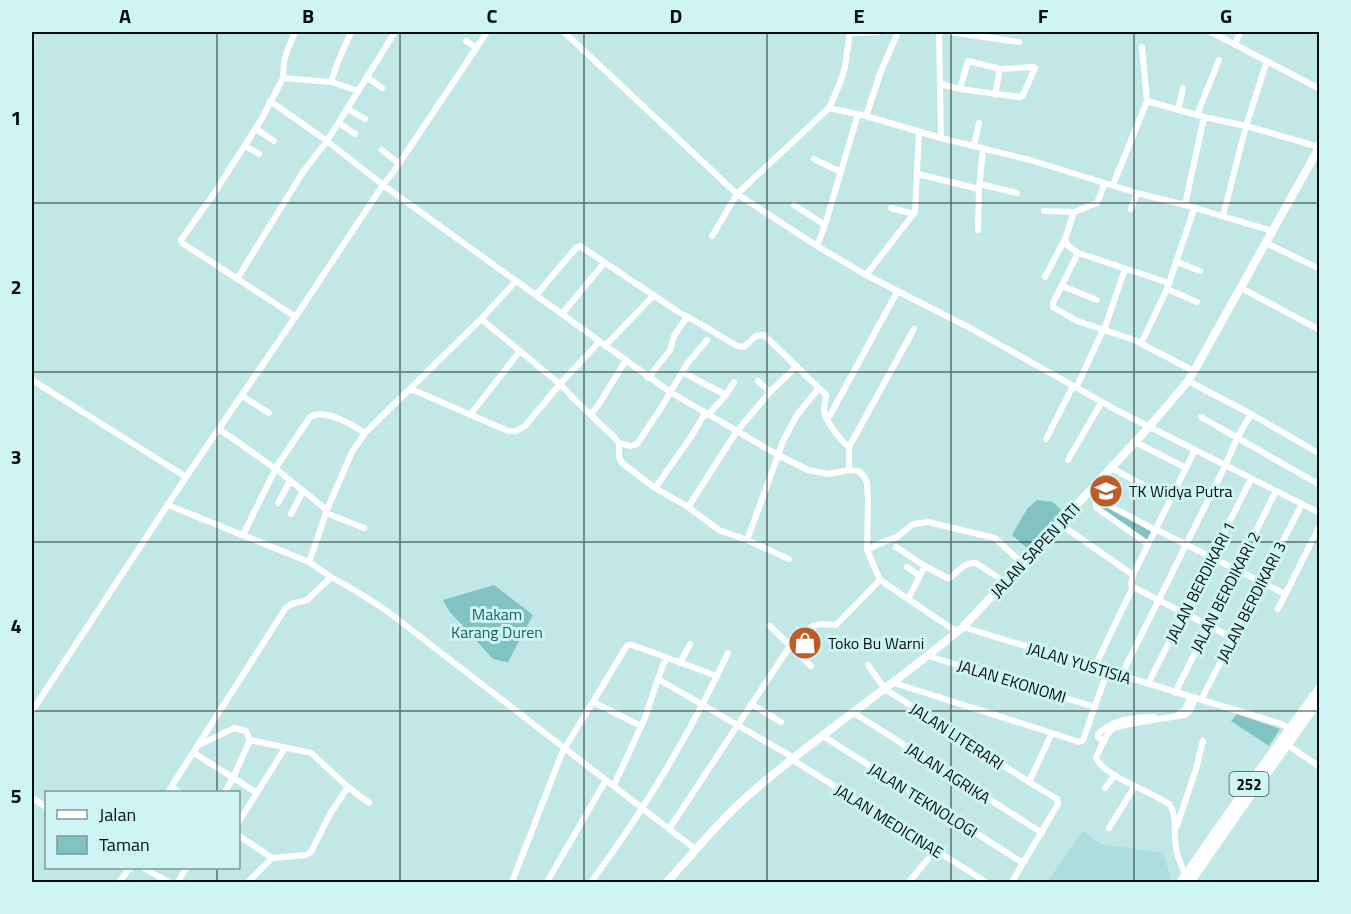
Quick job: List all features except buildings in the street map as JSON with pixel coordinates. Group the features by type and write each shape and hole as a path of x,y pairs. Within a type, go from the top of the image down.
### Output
{"main road":[{"name":"252","path":"1185,880 1222,834 1320,688"},
{"name":"252","path":"1292,730 1320,699"}],"street":[{"path":"295,32 284,62 283,78 256,129 181,240 182,243 296,317"},
{"path":"332,82 351,32"},
{"path":"237,279 303,172 339,123 395,32"},
{"path":"32,711 186,477 487,32"},
{"path":"564,32 737,194 817,246 897,292 972,329 1101,403 1317,512 1320,503"},
{"path":"712,236 737,194 829,108 845,67 850,32 878,32"},
{"path":"866,116 881,71 898,32"},
{"path":"939,32 941,138"},
{"path":"950,32 1019,42"},
{"path":"1235,45 1240,32"},
{"path":"1211,34 1320,89"},
{"path":"466,41 475,47"},
{"path":"1113,185 1147,100 1143,47"},
{"path":"1185,205 1200,116 1219,60"},
{"path":"940,84 960,89 1021,97 1035,68 1000,69 968,61 960,89"},
{"path":"1223,216 1246,126 1267,61"},
{"path":"995,94 1000,69"},
{"path":"367,77 382,88"},
{"path":"283,78 332,82 358,92"},
{"path":"1178,110 1184,88"},
{"path":"1147,100 1319,147"},
{"path":"270,101 670,392 808,470 824,474 849,470 859,471 865,478 868,501 867,550 880,580 836,625 821,624 812,627 790,646 669,829"},
{"path":"829,108 1026,159 1272,231"},
{"path":"348,109 365,119"},
{"path":"817,246 858,114"},
{"path":"339,123 355,135"},
{"path":"974,146 979,123"},
{"path":"256,129 274,141"},
{"path":"866,275 914,214 919,132"},
{"path":"245,146 259,154"},
{"name":"JALAN SAPEN JATI","path":"667,882 695,849 741,802 960,629 1149,427 1188,381 1319,147"},
{"path":"978,230 983,148"},
{"path":"382,150 398,163"},
{"path":"814,159 841,172"},
{"path":"918,174 1017,193"},
{"path":"1044,212 1074,212 1098,202 1105,183"},
{"path":"1131,209 1137,193"},
{"path":"794,205 825,225"},
{"path":"891,208 914,214"},
{"path":"1141,344 1168,286 1194,208"},
{"path":"1045,277 1065,238 1074,212"},
{"path":"1065,238 1067,245 1078,253 1168,286 1197,302"},
{"path":"1266,243 1320,269"},
{"path":"536,295 580,246 739,347 747,345 756,336 764,335 827,396 824,410 842,441 849,447"},
{"path":"1078,253 1053,307 1077,321 1126,337 1194,371"},
{"path":"562,314 604,262"},
{"path":"1177,262 1200,272"},
{"path":"1046,440 1104,330 1125,269"},
{"path":"309,562 327,511 354,448 365,433 481,319 516,281"},
{"path":"1062,286 1097,300"},
{"path":"1241,288 1320,330"},
{"path":"828,419 897,292"},
{"path":"411,389 508,431 516,431 525,426 560,384 654,295"},
{"path":"648,378 670,350 687,316"},
{"path":"481,319 560,384 619,443 632,446 637,444 687,364 707,340"},
{"path":"849,470 849,447 914,329"},
{"path":"470,415 520,351"},
{"path":"591,414 626,360"},
{"path":"688,507 737,431 770,392 797,366"},
{"path":"682,372 726,395"},
{"path":"32,380 186,477"},
{"path":"758,381 770,392"},
{"path":"1188,381 1320,454"},
{"path":"655,488 706,414 726,395 734,382"},
{"path":"747,540 784,439 797,415 819,388"},
{"path":"242,396 269,413"},
{"path":"1068,460 1101,403"},
{"path":"1121,676 1237,438 1251,414"},
{"path":"243,535 276,469 306,421 314,415 334,418 365,433"},
{"path":"1201,417 1320,485"},
{"path":"219,429 276,469 327,511 364,528"},
{"path":"1135,442 1186,468"},
{"path":"619,443 619,457 622,463 655,488 688,507 712,526 789,559"},
{"path":"1094,668 1133,587 1131,584 1133,575 1195,450"},
{"path":"1111,468 1170,499"},
{"name":"JALAN BERDIKARI 1","path":"1148,684 1251,479"},
{"path":"278,503 290,480"},
{"path":"291,514 303,491"},
{"name":"JALAN BERDIKARI 2","path":"1175,693 1276,491"},
{"path":"1148,544 1098,510 1096,502 1103,502 1285,594"},
{"name":"JALAN BERDIKARI 3","path":"1115,775 1099,764 1096,759 1101,740 1117,726 1185,715 1192,709 1194,698 1233,638 1302,504"},
{"path":"168,505 309,562 387,611 695,849"},
{"path":"867,550 897,537 913,524 928,522 995,538 1023,564"},
{"path":"1060,524 1133,575"},
{"path":"1278,609 1320,525"},
{"path":"897,548 949,578 967,564 974,562 1005,582"},
{"path":"908,599 925,566"},
{"path":"907,567 920,576"},
{"path":"170,790 285,609 291,604 307,600 331,577"},
{"name":"JALAN YUSTISIA","path":"880,580 960,629 1148,684 1292,730"},
{"path":"1133,587 1233,638"},
{"path":"770,626 811,666"},
{"path":"680,663 690,644"},
{"path":"512,882 565,748 628,645 717,676"},
{"path":"591,882 618,846 642,808 703,705 728,653"},
{"name":"JALAN EKONOMI","path":"928,656 1095,707"},
{"path":"614,785 641,726 666,658"},
{"path":"868,665 885,689"},
{"path":"894,683 1082,741 1107,672"},
{"name":"JALAN MEDICINAE","path":"658,680 794,759 986,882"},
{"name":"JALAN LITERARI","path":"885,689 1057,799 1057,807 1042,833"},
{"path":"593,702 641,726"},
{"path":"751,704 781,722"},
{"name":"JALAN AGRIKA","path":"854,713 1042,833"},
{"path":"199,745 234,728 246,731 250,740 226,791"},
{"path":"1029,782 1052,733"},
{"name":"JALAN TEKNOLOGI","path":"823,736 1023,863"},
{"path":"250,740 311,753 369,803"},
{"path":"1175,832 1196,770 1203,741"},
{"path":"1284,742 1320,767"},
{"path":"240,820 285,748"},
{"path":"194,753 257,794"},
{"path":"1105,788 1115,775 1170,805 1174,812 1176,851 1185,880"},
{"path":"547,882 606,780"},
{"path":"1109,828 1135,786"},
{"path":"240,836 272,858 306,855 310,852 330,814 348,787"},
{"path":"32,798 45,806"},
{"path":"1012,882 1042,833"},
{"path":"248,882 272,858"},
{"path":"909,882 928,859"},
{"path":"119,882 129,869"},
{"path":"147,869 168,882"}],"shaded area":[{"name":"TK Widya Putra","path":"1106,482 1117,488 1110,503 1094,495"},
{"path":"1083,831 1101,844 1163,853 1171,878 1168,882 1047,882"}],"green space":[{"path":"1037,500 1053,502 1063,512 1029,550 1012,535 1027,509"},
{"path":"1102,503 1152,530 1147,541 1098,508 1097,504"},
{"name":"Makam Karang Duren","path":"494,585 533,615 508,662 493,659 449,611 443,600"},
{"path":"1237,714 1280,729 1269,746 1231,721"}],"place":[{"name":"TK Widya Putra","path":"1106,491"},
{"name":"Toko Bu Warni","path":"805,643"}]}
